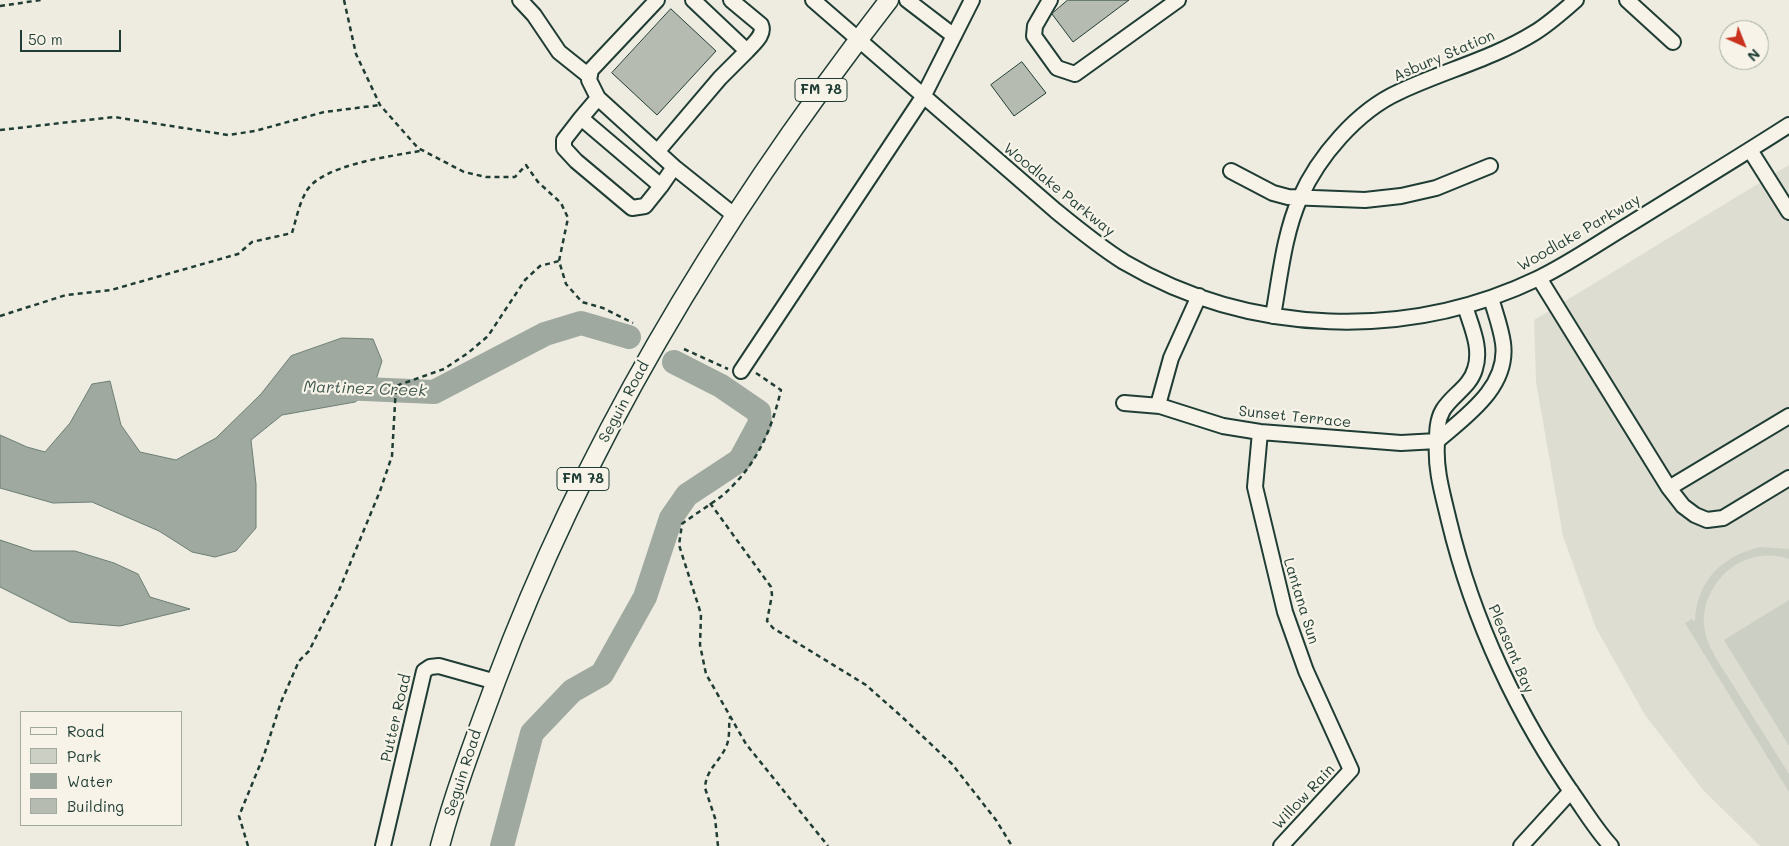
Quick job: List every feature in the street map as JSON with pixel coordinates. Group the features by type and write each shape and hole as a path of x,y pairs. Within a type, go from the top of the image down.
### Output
{"main road":[{"name":"Seguin Road","path":"440,846 486,706 524,608 580,485 648,357 734,216 857,40 889,0"}],"street":[{"path":"520,0 534,15 559,52 590,76"},
{"path":"657,0 591,70 589,80 598,98 674,167 734,216"},
{"path":"693,0 747,51"},
{"path":"657,152 720,78 762,33 761,25 731,0"},
{"name":"Woodlake Parkway","path":"814,0 857,40 1089,238 1125,262 1199,296 1232,307 1307,321 1379,322 1447,312 1491,298 1539,278 1789,125"},
{"path":"907,0 954,36"},
{"path":"741,371 923,97 972,0"},
{"path":"1050,0 1035,26 1034,36 1057,68 1075,74 1178,0"},
{"name":"Asbury Station","path":"1273,316 1289,233 1300,198 1329,150 1357,119 1397,92 1494,54 1535,33 1576,0"},
{"path":"1627,0 1673,42"},
{"path":"598,98 564,140 564,148 576,161 632,208 645,206 674,167"},
{"path":"581,118 661,186"},
{"path":"1750,150 1789,212"},
{"path":"1231,171 1273,193 1300,198 1365,200 1401,196 1436,188 1490,166"},
{"path":"1539,278 1669,488 1683,506 1695,515 1707,520 1724,518 1789,478"},
{"path":"1158,406 1171,358 1199,296"},
{"path":"1437,441 1489,392 1499,376 1504,357 1503,342 1491,298"},
{"path":"1465,306 1476,343 1475,369 1470,380 1489,392"},
{"name":"Pleasant Bay","path":"1470,380 1443,409 1439,421 1437,441 1436,459 1439,479 1455,546 1482,628 1519,708 1571,791 1611,846"},
{"name":"Sunset Terrace","path":"1124,403 1158,406 1223,426 1260,432 1401,443 1437,441"},
{"path":"1669,488 1789,416"},
{"name":"Lantana Sun","path":"1260,432 1255,488 1285,612 1306,671 1351,770"},
{"name":"Putter Road","path":"383,846 424,671 430,667 438,666 496,682"},
{"name":"Willow Rain","path":"1280,846 1351,770"},
{"path":"1521,846 1571,791"}],"path":[{"path":"0,6 41,0"},
{"path":"344,0 356,54 380,105 422,150 464,172 486,177 515,177 526,165 538,182 561,203 568,218 559,261 566,284 582,302 603,308 633,323"},
{"path":"0,130 114,117 228,135 255,131 324,112 380,105"},
{"path":"0,316 66,295 111,290 238,254 252,242 292,233 306,191 314,183 348,166 422,150"},
{"path":"248,846 239,816 264,755 281,702 299,662 309,651 338,593 377,498 392,456 396,386 444,369 468,353 488,336 525,280 540,266 559,261"},
{"path":"684,349 727,369 755,373 781,390 772,425 750,467 722,496 682,524 679,544 700,614 700,645 706,674 746,744 828,846"},
{"path":"710,503 771,588 772,595 767,621 773,628 866,685 895,710 952,764 996,820 1012,846"},
{"path":"718,846 719,837 705,788 706,780 714,763 725,749 730,734 730,716"}],"shaded area":[{"path":"1789,165 1789,846 1760,846 1703,790 1645,715 1596,628 1563,536 1536,382 1534,320"}],"green space":[{"path":"1760,547 1789,549 1789,559 1759,556 1731,568 1719,579 1710,593 1705,609 1704,625 1708,643 1717,660 1789,774 1789,792 1685,623 1692,619 1695,622 1700,594 1714,572 1734,557"},
{"path":"1789,600 1789,746 1724,640"}],"water":[{"path":"342,338 373,339 382,361 373,389 355,402 282,415 251,440 256,484 256,528 236,551 215,557 192,552 159,531 92,502 53,503 0,488 0,435 27,447 45,452 70,423 92,384 110,381 121,425 140,452 176,460 216,438 261,394 291,356"},
{"path":"0,540 33,551 75,551 114,563 138,574 150,597 190,609 120,626 70,622 0,587"}],"building":[{"path":"1068,0 1129,0 1073,42 1052,14"},
{"path":"671,9 716,51 657,115 612,73"},
{"path":"1022,62 1046,93 1014,116 991,85"}],"waterway":[{"name":"Martinez Creek","path":"341,388 434,392 545,334 581,323 629,337"},
{"name":"Martinez Creek","path":"502,846 532,733 572,691 602,674 645,597 671,518 687,495 740,460 760,423 759,412 721,386 674,362"}]}
